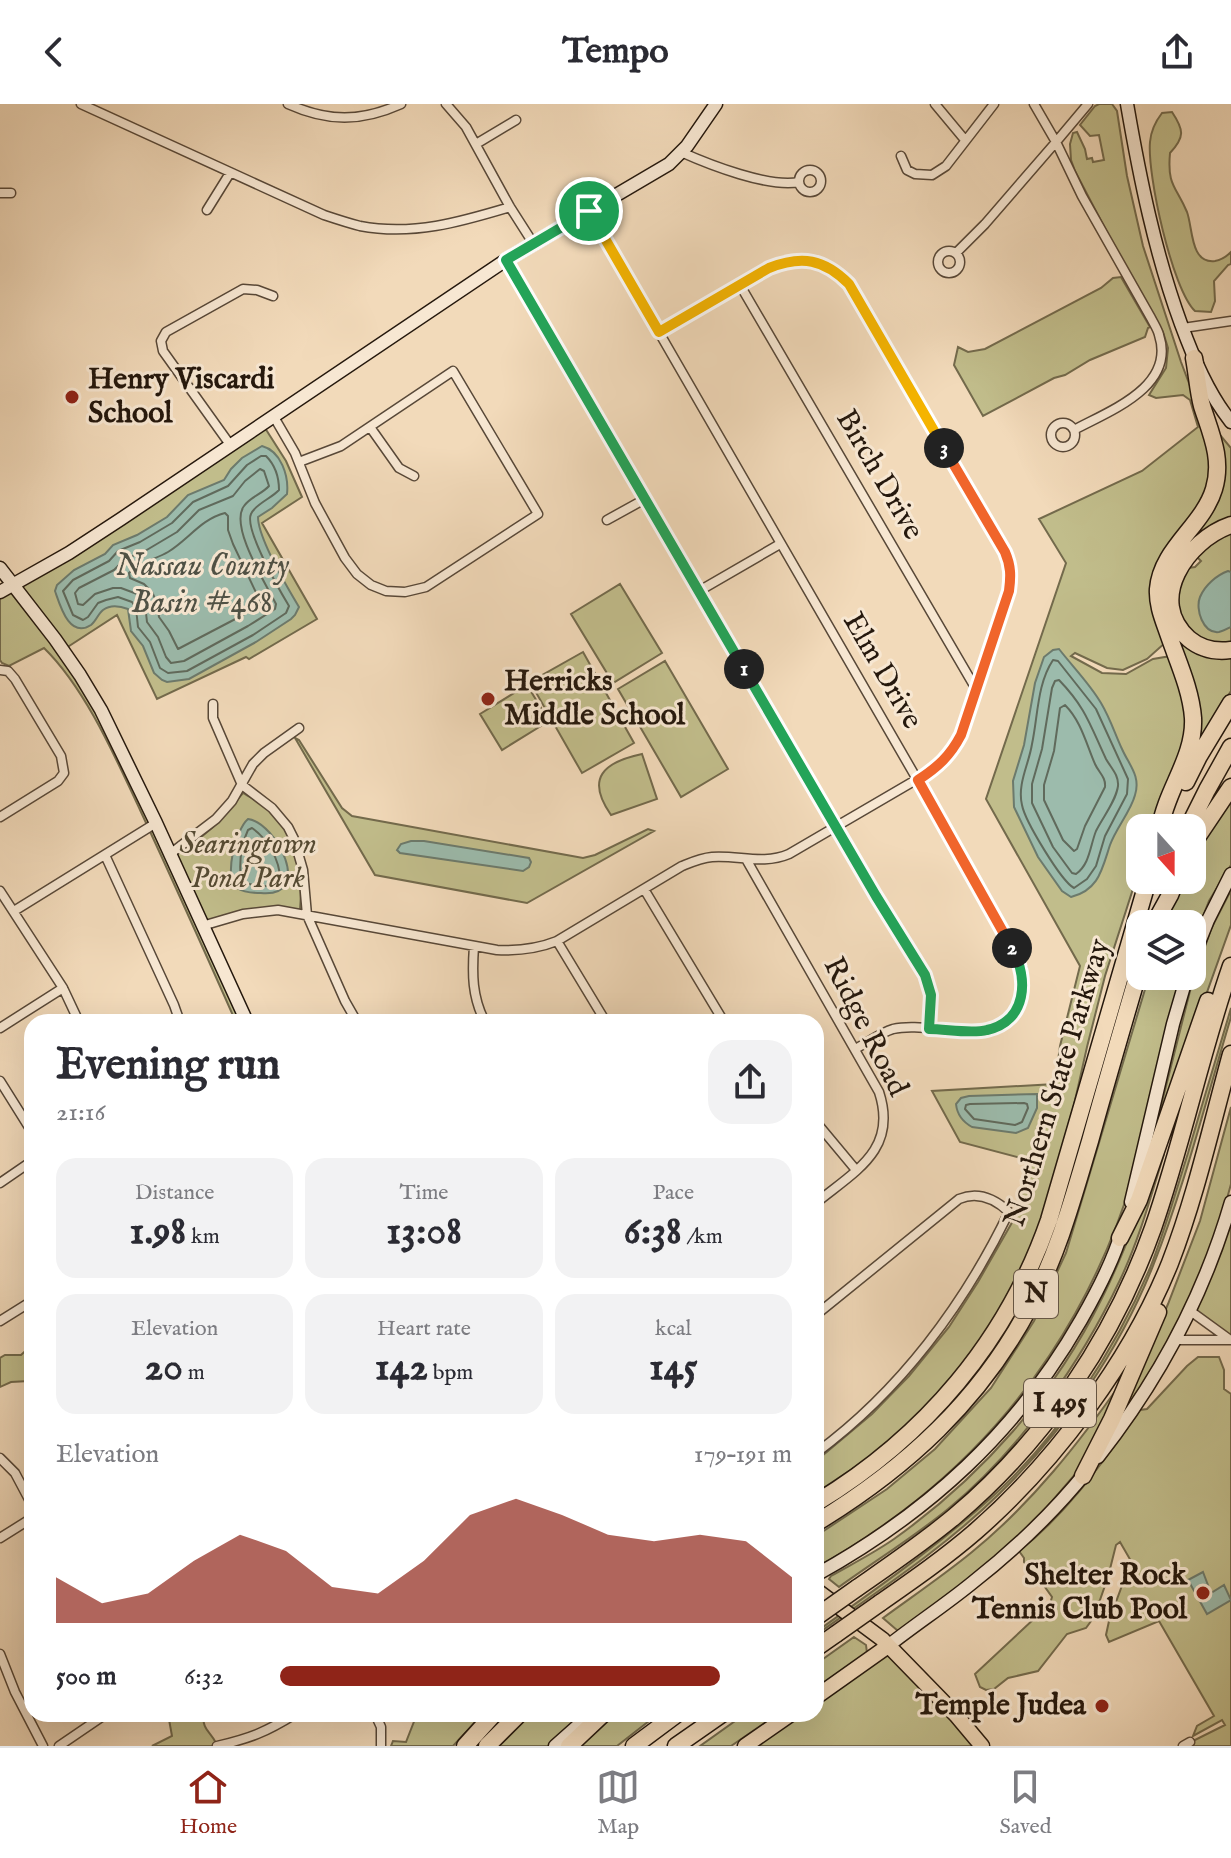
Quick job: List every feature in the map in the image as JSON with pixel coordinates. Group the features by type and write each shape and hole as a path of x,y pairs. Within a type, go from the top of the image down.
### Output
{"highway":[{"path":"1163,814 1188,751 1193,722 1186,682 1160,612 1159,583 1169,558 1209,501 1215,489 1217,473 1216,447 1201,403 1194,358"},
{"path":"1231,525 1208,536 1190,552 1175,579 1171,601 1177,623 1191,640 1212,650 1231,650"},
{"path":"1172,814 1199,756 1231,703"},
{"path":"1195,814 1231,747"},
{"path":"1206,824 1231,787"},
{"name":"Northern State Parkway","path":"824,1498 871,1467 934,1411 978,1357 1015,1298 1039,1247 1053,1207 1144,894"},
{"path":"1120,1238 1139,1200 1213,986 1231,953"},
{"name":"I 495","path":"824,1611 936,1531 988,1485 1044,1424 1099,1344 1125,1295 1152,1231 1231,966"},
{"name":"Northern State Parkway","path":"824,1518 876,1484 939,1429 984,1378 1023,1319 1064,1229 1133,990"},
{"name":"I 495","path":"824,1642 976,1531 1054,1451 1088,1406 1140,1325 1169,1264 1231,1054"},
{"path":"1083,1476 1112,1419 1164,1298 1169,1264"},
{"path":"465,1746 487,1722"},
{"path":"487,1746 511,1722"},
{"path":"569,1746 594,1722"},
{"path":"634,1746 666,1722"},
{"path":"676,1746 710,1722"}],"main road":[{"path":"0,592 108,528 506,260 657,171 681,152 716,104"},
{"path":"1127,104 1150,222 1171,295 1194,358 1212,395 1231,422"},
{"path":"0,568 92,693 156,823 243,1014"},
{"path":"1206,925 1231,874"},
{"path":"824,1570 882,1536 958,1475 997,1436 1033,1393 1064,1348 1120,1238 1136,1185 1183,990"},
{"path":"824,1691 953,1598 1006,1555 1083,1476 1133,1410 1175,1340 1210,1262 1231,1202"},
{"path":"824,1596 888,1646 982,1746"},
{"path":"555,1746 582,1722"},
{"path":"745,1746 780,1722"}],"street":[{"path":"81,104 324,215 357,225 408,230 435,227 510,207"},
{"path":"101,113 105,104"},
{"path":"288,104 324,117 353,118 383,112 401,104"},
{"path":"446,104 466,127 533,243"},
{"path":"935,104 965,140"},
{"path":"901,156 907,170 932,175 946,166 994,104"},
{"path":"1034,104 1159,335 1162,349 1153,379 1142,391 1074,430"},
{"path":"956,253 990,220 1088,104"},
{"path":"476,144 516,120"},
{"path":"681,152 745,175 783,183 799,182"},
{"path":"207,210 230,173"},
{"path":"0,193 11,193"},
{"name":"Elm Drive","path":"589,211 918,780 1022,968 1021,997 1010,1018 1002,1025 980,1031 891,1030 855,1049"},
{"path":"506,260 925,975 931,995 929,1029"},
{"path":"202,926 257,911 278,910 474,946 518,951 538,948 557,941 682,866 715,856 771,860 783,857 918,780 938,767 955,747 1009,591 1010,565 849,284 838,273 821,264 786,261 659,332"},
{"name":"Birch Drive","path":"740,285 976,689"},
{"path":"231,446 163,351 161,341 166,332 243,289 273,296"},
{"path":"1183,328 1231,321"},
{"path":"274,417 345,558 357,574 371,585 386,591 405,592 426,587 538,514 453,371 341,446 299,462"},
{"path":"370,427 399,468 414,476"},
{"path":"607,520 645,499"},
{"path":"699,591 780,544"},
{"path":"0,670 8,671 15,679 61,756 64,773 61,778 0,817"},
{"path":"213,704 213,718 242,785 272,808 294,839 303,870 307,915 352,1014"},
{"path":"170,854 216,819 232,801 253,764 299,728"},
{"path":"14,911 156,823"},
{"path":"105,855 177,1014"},
{"name":"Ridge Road","path":"746,859 879,1092 884,1107 882,1136 876,1148 856,1170 824,1196"},
{"path":"644,889 719,1014"},
{"path":"0,891 63,988 75,1014"},
{"path":"557,941 601,1014"},
{"path":"474,946 472,976 482,1014"},
{"path":"0,1028 63,988"},
{"path":"1,1084 24,1120"},
{"path":"824,1132 856,1170"},
{"path":"0,1183 24,1166"},
{"path":"824,1309 959,1199 983,1196 998,1202 1009,1212 967,1289 922,1351 881,1396 824,1446"},
{"path":"1,1319 24,1306"},
{"path":"1189,1310 1230,1340"},
{"path":"1175,1340 1230,1340"},
{"path":"0,1458 15,1473 24,1490"},
{"path":"0,1538 24,1523"},
{"path":"0,1654 24,1709"},
{"path":"31,1722 43,1746"},
{"path":"59,1746 94,1722"},
{"path":"217,1746 245,1740 282,1722"},
{"path":"379,1722 381,1746"}],"green space":[{"path":"1099,104 1112,104 1117,111 1127,176 1143,246 1204,423 1212,482 1187,529 1166,642 1147,659 1123,670 1107,668 1075,653 1071,656 1102,673 1126,674 1153,659 1171,656 1189,723 1159,814 1126,814 1126,894 1131,894 1105,976 1074,1105 1041,1221 1024,1263 1000,1311 968,1358 930,1403 885,1447 824,1488 824,1454 872,1414 909,1376 949,1327 978,1282 1014,1219 1032,1161 960,1142 932,1091 1055,1084 1060,1046 1080,966 986,799 1066,563 1039,519 1142,471 1198,427 1190,400 1183,395 1156,398 1149,395 1166,368 1168,348 1163,332 1075,171 1070,144 1073,133 1077,132 1087,159 1092,158 1093,162 1104,160 1099,135 1090,136 1080,125"},
{"path":"1172,112 1181,133 1170,153 1170,172 1187,212 1194,244 1201,257 1207,260 1224,258 1231,252 1231,264 1214,281 1215,301 1211,312 1195,311 1186,299 1170,256 1157,204 1150,158 1151,138 1162,113"},
{"path":"1121,277 1150,327 1145,337 1090,360 983,416 954,365 958,347 968,352 985,349 1101,288 1113,278"},
{"name":"Searingtown Pond Park","path":"265,428 286,461 302,497 262,523 317,619 249,659 246,657 157,699 117,615 63,650 171,855 193,844 213,827 243,793 270,809 293,843 301,883 300,910 282,908 203,925 245,1014 232,1014 121,770 73,683 44,648 9,666 0,660 0,594"},
{"path":"1215,429 1231,448 1231,522 1196,538 1191,533 1209,509"},
{"path":"1231,532 1231,647 1200,642 1180,615 1177,600 1188,568 1195,567 1201,561 1197,557 1213,540"},
{"path":"620,584 662,653 613,683 571,614"},
{"path":"1182,637 1231,655 1231,691 1198,748 1175,642"},
{"path":"583,652 634,743 582,773 530,682"},
{"path":"665,661 728,769 681,797 618,689"},
{"path":"527,685 549,721 502,750 480,714"},
{"path":"295,738 342,808 352,816 583,858 648,829 654,831 527,903 375,875"},
{"path":"642,754 657,799 611,815 600,791 602,774 617,762"},
{"path":"1231,796 1231,865 1206,910 1170,910 1176,894 1206,894 1208,826"},
{"path":"1231,890 1231,925 1161,1121 1157,1122 1190,990 1206,990 1206,944"},
{"path":"1145,990 1176,990 1133,1177 1117,1224 1098,1269 1050,1355 1021,1395 955,1468 881,1527 824,1563 824,1531 887,1489 935,1449 991,1388 1034,1321 1066,1253"},
{"path":"1231,1008 1195,1142 1153,1266 1124,1329 1088,1388 1045,1444 977,1515 910,1569 824,1629 824,1626 929,1549 993,1496 1063,1419 1103,1360 1136,1299 1175,1196"},
{"path":"1231,1107 1231,1184 1220,1224 1191,1297 1157,1363 1116,1425 1200,1221"},
{"path":"1162,1152 1164,1154 1144,1218 1120,1280 1087,1343 1046,1404 999,1460 948,1509 839,1587 829,1579 831,1576 886,1544 957,1489 986,1461 1038,1400 1083,1333 1111,1280"},
{"path":"1231,1202 1231,1340 1189,1310"},
{"path":"24,1352 24,1381 0,1387 0,1358"},
{"path":"1198,1357 1219,1357 1224,1370 1224,1389 1231,1394 1231,1746 1183,1746 1225,1725 1222,1720 1193,1736 1197,1726 1214,1716 1159,1621 1109,1642 1106,1635 1109,1621 1131,1561 1120,1542 1116,1545 1094,1617 1086,1628 1067,1634 1038,1671 1008,1678 994,1689 980,1687 975,1674 1050,1604 1052,1597 1019,1551 1070,1502 1140,1410 1147,1409"},
{"path":"1123,1380 1084,1464 1012,1542 970,1579 898,1631 883,1618 961,1561 1014,1514 1072,1449"},
{"path":"854,1637 866,1645 867,1653 824,1683 824,1658"},
{"path":"888,1646 981,1746 746,1746 780,1722 824,1722 824,1691"},
{"path":"169,1722 204,1722 216,1743 214,1746 152,1746 172,1736"},
{"path":"414,1722 476,1722 453,1746 391,1746 393,1741 406,1742"},
{"path":"523,1722 574,1722 548,1746 499,1746"},
{"path":"602,1722 648,1722 617,1746 574,1746"},
{"path":"734,1722 766,1722 731,1746 700,1746"}],"water":[{"name":"Nassau County Basin #468","path":"262,446 279,459 287,480 287,494 258,517 268,549 299,607 291,619 189,679 167,682 154,673 143,646 131,631 128,609 116,606 106,608 91,625 83,628 71,624 55,591 57,585 74,570 105,554 113,545 167,517 188,495 224,480 242,458"},
{"path":"1231,572 1231,627 1213,632 1202,620 1199,602 1208,585"},
{"path":"1059,649 1101,703 1136,782 1133,801 1113,839 1102,870 1094,884 1071,897 1062,891 1038,857 1014,807 1013,781 1024,745 1035,683 1044,657"},
{"path":"248,819 259,823 269,833 285,859 288,873 286,884 277,891 249,892 233,883 233,854 239,833"},
{"path":"411,841 529,858 531,862 523,871 400,853 397,850 401,844"},
{"path":"1037,1094 1037,1108 1028,1128 1016,1133 972,1127 961,1117 956,1104 961,1098 969,1096"},
{"name":"Shelter Rock Tennis Club Pool","path":"1203,1572 1211,1593 1224,1585 1231,1600 1207,1614 1188,1580"}],"place":[{"name":"Henry Viscardi School","path":"72,397"},
{"name":"Herricks Middle School","path":"488,699"},
{"name":"Shelter Rock Tennis Club Pool","path":"1203,1593"},
{"name":"Temple Judea","path":"1102,1706"}],"route":[{"path":"589,211 659,332 786,261 821,264 838,273 849,284 1005,552 1010,565 1009,591 961,735 938,767 918,780 1022,968 1021,997 1010,1018 1002,1025 980,1031 929,1029 931,995 925,975 833,823 506,260 589,211"}]}
